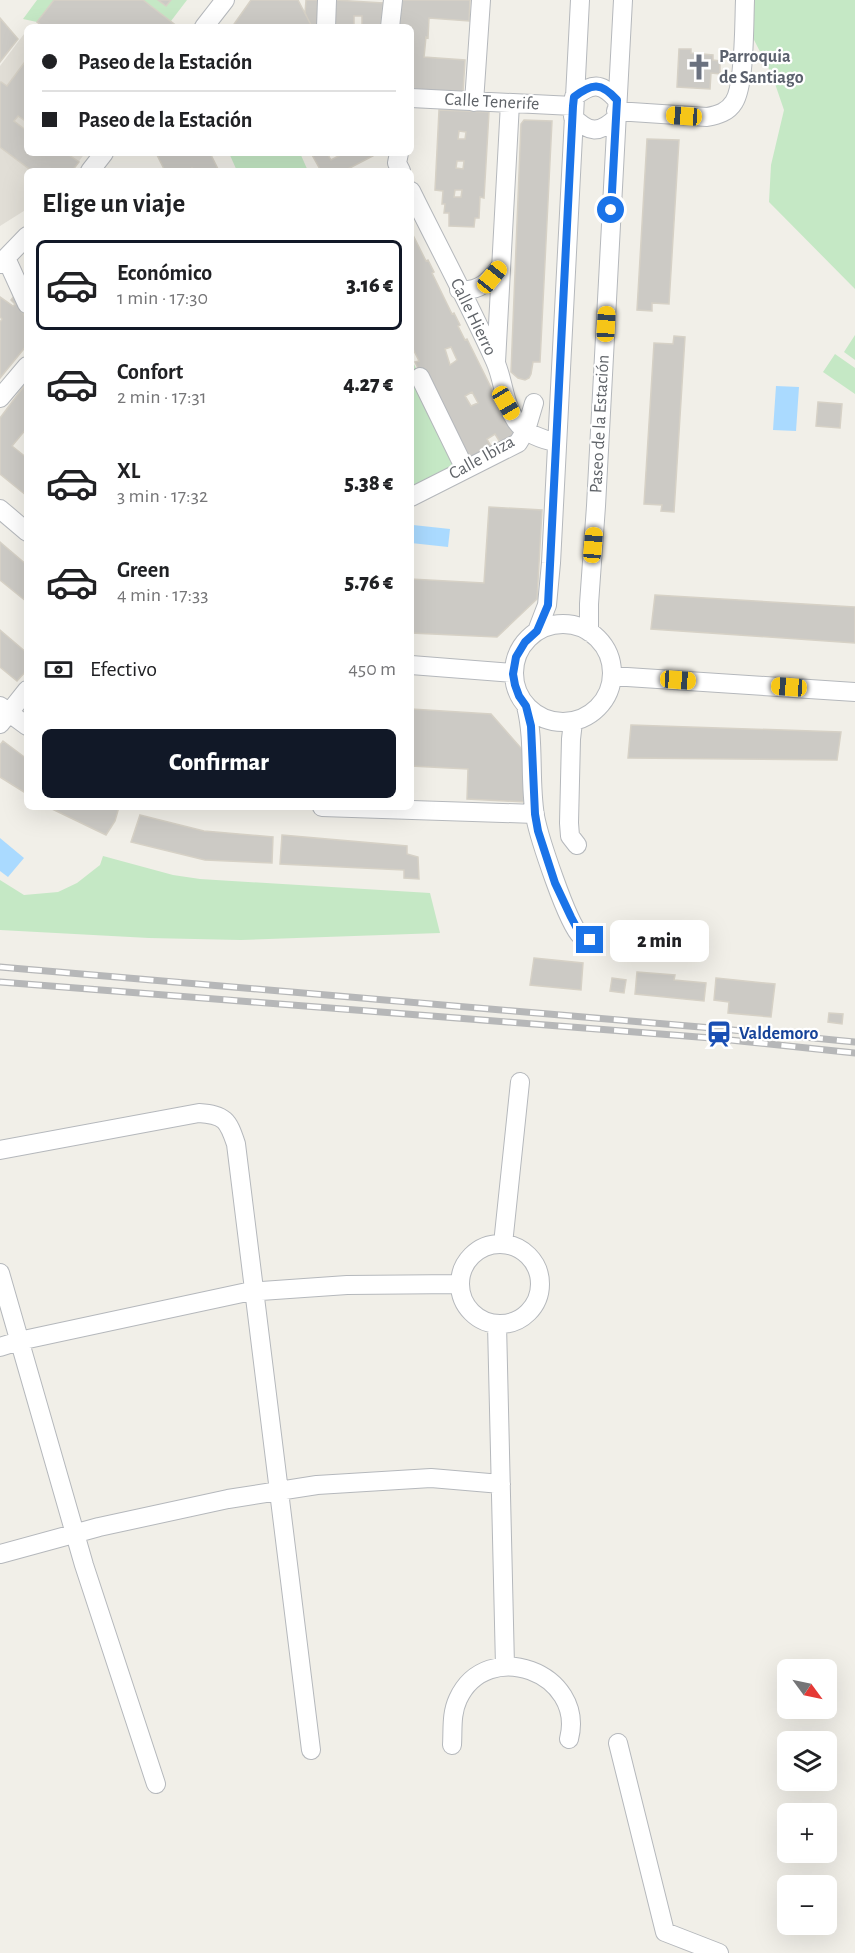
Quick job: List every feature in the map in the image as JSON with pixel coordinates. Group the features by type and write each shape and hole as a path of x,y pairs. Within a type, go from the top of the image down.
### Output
{"street":[{"path":"206,24 225,0"},
{"path":"326,24 327,0"},
{"path":"390,24 393,0"},
{"path":"474,102 481,0"},
{"path":"537,631 548,605 580,0"},
{"name":"Paseo de la Estación","path":"589,632 623,0"},
{"path":"616,110 707,117 721,114 734,102 740,87 745,0"},
{"path":"573,107 584,89 597,86 610,92 616,110"},
{"name":"Calle Tenerife","path":"414,98 573,107"},
{"path":"496,363 510,104"},
{"path":"573,107 587,129 594,130 602,129 616,110"},
{"path":"92,168 102,156"},
{"name":"Calle Hierro","path":"414,197 496,363 506,403 518,423 526,430"},
{"path":"24,239 3,261 24,299"},
{"path":"459,290 469,291 481,287 501,266"},
{"path":"0,398 24,370"},
{"path":"420,377 465,469"},
{"path":"501,384 518,398 534,403 559,387"},
{"name":"Calle Ibiza","path":"414,495 518,443 526,430 534,403"},
{"path":"526,430 547,441 556,442"},
{"path":"0,509 24,529"},
{"path":"564,624 577,626 589,632 607,651 611,663 612,676 609,692 588,716 573,722 560,723 535,715 519,696 513,674 516,657 525,642 537,631 550,626 564,624"},
{"path":"414,665 513,674"},
{"path":"612,676 855,692"},
{"path":"24,693 3,714 24,724"},
{"path":"526,706 531,726 535,814 538,831 555,883 577,930 581,936 590,940"},
{"path":"573,722 569,823 570,836 577,845"},
{"path":"414,810 535,814"},
{"path":"503,1244 520,1082"},
{"path":"0,1150 199,1113 217,1114 229,1124 236,1144 311,1750"},
{"path":"503,1244 511,1244 524,1250 533,1260 539,1272 541,1285 538,1299 532,1310 521,1319 497,1324 483,1321 464,1303 460,1290 460,1277 465,1264 473,1254 484,1246 503,1244"},
{"path":"0,1273 75,1533 156,1784"},
{"path":"0,1347 165,1309 255,1292 347,1285 460,1284"},
{"path":"497,1324 506,1666"},
{"path":"0,1554 75,1533 228,1500 317,1485 431,1478 501,1484"},
{"path":"452,1745 452,1717 458,1698 470,1682 487,1671 506,1666 527,1668 545,1676 560,1691 568,1709 571,1731 569,1739"},
{"path":"618,1743 665,1932 718,1953"}],"shaded area":[{"path":"24,34 24,156 83,156 74,168 24,168 24,211 0,226 0,66"}],"green space":[{"path":"37,0 187,0 171,21 174,24 93,24 37,22 23,19"},
{"path":"753,0 855,0 855,289 769,202 771,165 784,110 772,75 751,34"},
{"path":"230,156 301,156 307,168 236,168"},
{"path":"855,335 855,360 844,352"},
{"path":"835,354 855,368 855,394 823,372"},
{"path":"414,364 465,469 414,495"},
{"path":"103,856 173,875 200,879 430,893 440,933 241,940 149,938 0,930 0,880 24,895 58,892 77,883 100,865"}],"water":[{"path":"776,386 799,387 796,431 773,430"},
{"path":"414,525 450,529 448,547 414,543"},
{"path":"0,838 24,858 8,877 0,871"}],"building":[{"path":"54,0 143,0 174,24 40,24 37,22"},
{"path":"158,0 171,0 166,6"},
{"path":"251,0 298,0 310,24 234,24"},
{"path":"306,0 324,0 323,24 310,24 305,13"},
{"path":"335,0 383,3 381,24 362,24 362,16 354,16 354,24 333,24"},
{"path":"398,0 470,0 469,21 429,18 424,57 465,60 463,92 414,89 414,24 396,24"},
{"path":"0,18 18,39 0,62"},
{"name":"Parroquia de Santiago","path":"679,49 691,49 691,53 713,55 713,60 720,61 720,74 711,73 710,89 677,87"},
{"path":"24,63 24,120 18,116 14,121 24,129 24,156 70,156 79,162 74,168 28,168 0,147 0,83 7,86"},
{"path":"439,110 489,112 484,198 480,197 479,218 475,218 474,227 449,226 449,213 444,213 445,204 442,204 443,191 435,190","holes":["459,131 466,132 465,139 458,139","457,161 464,161 463,169 456,168","455,190 462,190 461,197 454,197"]},
{"path":"524,120 552,121 540,362 533,362 531,374 525,380 511,372 521,124"},
{"path":"647,139 679,140 669,304 652,303 652,311 637,310"},
{"path":"158,156 212,156 218,168 192,168 164,168"},
{"path":"313,156 329,156 331,160 338,156 373,156 350,168 319,168"},
{"path":"414,237 426,261 428,260 452,314 454,313 460,325 458,326 465,340 467,339 515,436 501,444 495,434 487,439 492,448 465,462 415,362 419,361 414,351","holes":["451,347 457,360 450,365 445,349","472,392 478,403 471,406 465,396"]},
{"path":"15,295 24,315 24,349 0,378 0,322 2,319 0,317 0,297 13,306 15,304 11,300"},
{"path":"674,336 685,337 674,512 661,511 662,505 644,504 654,343 673,344"},
{"path":"24,386 24,432 12,446 24,456 24,494 0,474 0,418"},
{"path":"818,402 842,404 840,428 816,426"},
{"path":"489,507 542,510 537,599 497,637 414,633 414,579 484,583"},
{"path":"0,542 24,562 24,600 0,580"},
{"path":"655,595 855,607 855,643 651,629"},
{"path":"0,630 24,650 24,673 17,681 0,667"},
{"path":"414,709 491,714 527,755 525,802 467,799 468,769 414,766"},
{"path":"631,725 841,732 837,760 628,758"},
{"path":"3,741 24,757 24,792 0,777 0,745"},
{"path":"54,810 118,810 115,821 106,835"},
{"path":"140,815 204,831 273,837 272,863 205,860 131,842"},
{"path":"282,835 407,846 407,854 418,857 419,879 404,878 404,870 280,864"},
{"path":"534,958 583,963 581,990 530,985"},
{"path":"637,972 675,975 674,980 706,983 704,1001 635,994"},
{"path":"612,978 626,980 624,993 610,991"},
{"path":"716,978 775,984 771,1017 728,1013 729,1002 714,1000"},
{"path":"829,1013 843,1014 842,1024 828,1022"}],"railway":[{"path":"0,967 855,1042"},
{"path":"0,982 711,1038 855,1053"}],"place":[{"name":"Parroquia de Santiago","path":"699,67"},
{"name":"Valdemoro","path":"719,1034"}],"route":[{"path":"590,940 581,936 577,930 555,883 538,831 535,814 531,726 526,706 519,696 513,674 516,657 525,642 537,631 548,605 573,106 574,97 584,89 597,86 610,92 617,100 611,210"}]}
